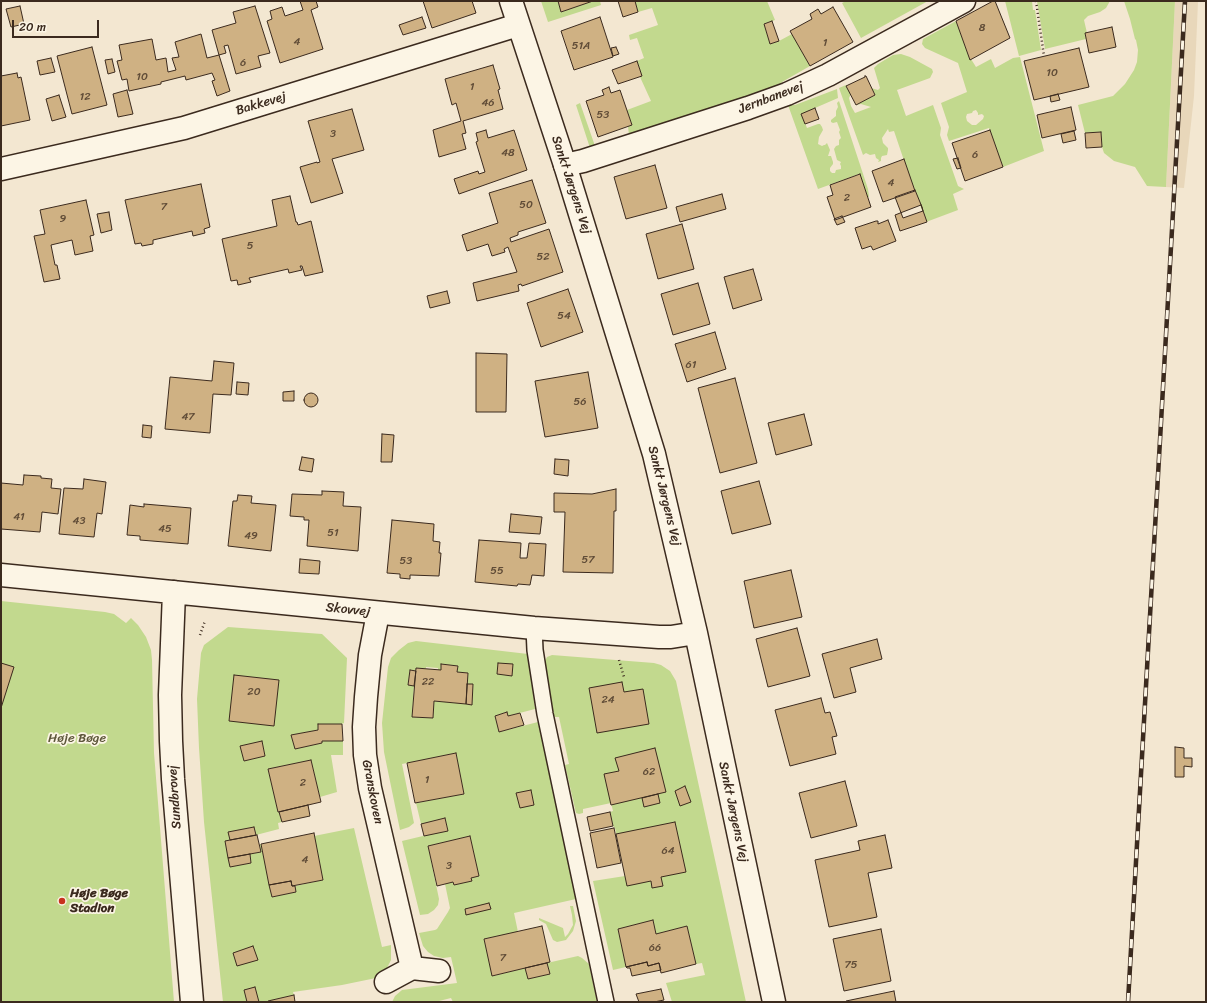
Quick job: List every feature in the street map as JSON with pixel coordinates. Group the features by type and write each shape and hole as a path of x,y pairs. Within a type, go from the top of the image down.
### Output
{"street":[{"name":"Sankt Jørgens Vej","path":"511,1 565,165 654,454 696,633 774,1002"},
{"name":"Jernbanevej","path":"565,165 748,108 787,94 828,75 964,1"},
{"name":"Bakkevej","path":"1,169 184,128 518,24"},
{"name":"Skovvej","path":"1,575 534,628 659,637 671,637 696,633"},
{"name":"Sundbrovej","path":"174,592 170,682 171,741 192,1002"},
{"name":"Granskoven","path":"378,613 370,655 367,683 364,727 365,754 370,788 412,968"},
{"path":"386,982 412,968 439,971"}],"lane":[{"path":"534,628 535,650 545,714 606,1002"}],"path":[{"path":"1036,1 1044,56"},
{"path":"619,660 624,677"}],"shaded area":[{"path":"1175,1 1198,1 1194,96 1184,188 1166,187"}],"green space":[{"path":"541,1 558,1 561,12 593,1 600,1 601,5 548,22"},
{"path":"634,1 767,1 775,20 764,24 770,44 792,34 810,66 781,84 759,94 629,136 628,126 632,125 627,110 651,101 640,77 642,76 637,61 644,58 637,38 630,40 629,35 658,25 652,8 638,12"},
{"path":"846,1 928,1 861,38 842,3"},
{"path":"1005,1 1032,1 1033,10 1035,10 1041,50 1019,56"},
{"path":"1037,1 1110,1 1106,8 1100,12 1088,16 1084,20 1087,33 1085,34 1086,39 1045,49"},
{"path":"1124,1 1175,1 1166,187 1147,186 1135,167 1114,161 1104,153 1101,132 1085,133 1078,105 1113,96 1125,84 1134,70 1137,62 1138,50"},
{"path":"956,21 970,59 976,67 991,59 995,68 1013,58 1020,57 1044,151 1003,167 989,128 949,141 947,135 949,127 941,103 967,92 958,63 925,48 922,44 923,39","holes":["976,110 978,115 982,114 984,116 983,119 976,125 972,125 967,121 967,114"]},
{"path":"901,54 910,57 932,69 933,72 930,78 897,90 906,116 933,105 941,128 940,135 958,186 964,189 953,194 958,210 926,222 894,131 889,132 888,129 882,138 883,143 888,150 887,155 882,156 881,161 878,162 879,160 876,158 875,154 870,155 866,153 863,155 839,88 846,85 851,94 849,98 855,113 871,107 861,104 856,105 875,95 871,88 878,90 880,88 874,68 893,55"},
{"path":"837,89 838,98 815,108 805,123 807,128 818,124 822,127 823,130 819,137 818,144 822,146 827,143 830,150 828,156 831,156 833,162 830,171 835,173 836,170 841,169 841,162 837,160 834,149 839,145 839,140 841,138 837,122 833,123 831,120 836,116 838,107 837,103 839,101 868,189 869,197 867,197 859,174 818,189 788,105 795,105"},
{"path":"580,103 595,146 590,148 576,105"},
{"name":"Høje Bøge","path":"1,601 105,612 114,614 126,623 131,618 146,637 151,650 152,660 154,753 174,1002 1,1002"},
{"path":"228,627 322,634 347,658 344,723 318,724 318,730 291,735 295,749 322,743 322,741 343,741 343,755 331,755 337,792 320,797 311,760 268,769 278,812 282,822 278,823 279,829 256,835 254,827 229,832 230,840 226,842 230,867 251,863 250,854 261,852 259,845 261,844 272,897 296,892 295,886 323,880 314,836 354,828 382,947 391,945 391,960 387,968 376,978 342,985 293,992 294,995 269,1002 223,1002 204,822 199,748 197,699 201,653 204,645","holes":["262,742 265,756 244,761 241,746"]},
{"path":"416,641 528,654 535,709 508,716 507,712 495,716 499,732 538,722 576,899 514,913 518,932 484,939 493,976 525,968 528,979 550,974 547,963 578,956 582,958 589,964 597,1002 453,1002 451,998 435,1002 392,1002 395,996 402,990 457,983 451,957 443,958 434,956 428,952 423,946 419,933 437,929 448,912 450,908 445,884 453,882 454,885 471,881 471,878 479,876 470,836 428,846 439,899 438,905 434,910 428,914 420,915 402,841 448,830 445,818 421,824 416,803 464,794 456,753 402,764 414,823 409,827 400,830 384,752 382,723 388,667 391,658 408,643","holes":["441,664 458,666 457,672 468,673 467,684 473,684 472,704 434,701 433,718 412,717 414,686 408,685 410,670 416,671 416,668 426,669 426,667 438,668 438,670 441,670"]},
{"path":"552,655 654,663 661,665 670,671 676,681 746,1002 672,1002 666,983 705,975 702,963 696,964 687,926 656,934 653,920 618,929 626,967 613,970 593,881 625,876 615,828 613,826 610,812 613,811 611,803 583,809 583,813 576,813 565,765 569,764 559,717 554,716 545,661 547,657"},
{"path":"570,906 573,906 576,921 573,931 566,940 557,942 553,940 546,924 539,920 539,918 563,928 565,937 573,925"}],"building":[{"path":"300,1 316,1 318,7 311,10 323,49 280,63 267,21 272,19 270,11 282,7 285,16 303,10"},
{"path":"423,1 472,1 476,13 432,28"},
{"path":"558,1 593,1 561,12"},
{"path":"618,1 635,1 638,12 623,17"},
{"path":"995,1 1010,38 970,60 956,21"},
{"path":"20,6 24,24 11,27 6,9"},
{"path":"255,6 270,53 258,56 261,67 236,74 228,45 224,46 226,53 219,55 212,30 236,23 233,12"},
{"path":"833,7 853,42 810,66 790,31 812,19 810,14 818,9 821,14"},
{"path":"422,17 426,28 403,35 399,25"},
{"path":"600,17 613,57 574,70 561,31"},
{"path":"772,21 779,41 770,44 764,24"},
{"path":"1112,27 1116,47 1089,53 1085,33"},
{"path":"201,34 207,58 219,55 230,91 217,96 212,81 215,80 212,73 186,80 185,76 161,82 161,84 129,91 127,79 122,80 117,61 122,60 119,45 152,39 156,60 166,58 168,72 176,70 172,58 179,57 175,42"},
{"path":"92,47 107,105 72,114 57,56"},
{"path":"616,47 619,54 613,56 611,48"},
{"path":"1079,48 1089,87 1034,100 1024,61"},
{"path":"51,58 55,72 40,75 37,61"},
{"path":"112,59 115,72 108,74 105,60"},
{"path":"637,61 642,76 618,84 612,70"},
{"path":"493,65 500,89 498,90 503,109 463,121 466,133 462,134 466,149 439,157 433,130 461,121 456,103 452,105 445,79"},
{"path":"17,73 18,78 21,77 30,120 1,126 1,76"},
{"path":"865,76 875,95 856,105 846,86"},
{"path":"609,87 611,93 620,90 632,125 598,137 586,101 604,95 602,90"},
{"path":"127,90 133,114 118,117 113,94"},
{"path":"1058,94 1060,100 1051,102 1050,96"},
{"path":"59,95 66,117 52,121 46,99"},
{"path":"1071,107 1076,130 1042,138 1037,115"},
{"path":"815,108 819,119 805,124 801,114"},
{"path":"352,109 364,150 332,159 343,193 311,203 300,167 320,162 308,121"},
{"path":"486,130 488,138 514,130 527,170 459,194 454,179 478,171 479,174 485,172 476,142 478,141 476,133"},
{"path":"990,130 1003,167 965,181 952,143"},
{"path":"1074,131 1076,140 1063,143 1061,134"},
{"path":"1101,132 1102,147 1086,148 1085,133"},
{"path":"958,158 961,168 957,169 953,159"},
{"path":"904,159 915,191 883,202 872,171"},
{"path":"655,165 667,208 626,219 614,177"},
{"path":"860,174 871,207 835,220 827,197 833,195 830,185"},
{"path":"532,180 546,223 518,232 518,235 510,238 511,242 549,229 563,272 522,286 521,284 518,285 519,291 477,301 473,283 517,272 508,247 504,249 505,252 492,256 488,244 467,251 462,235 498,223 489,193"},
{"path":"201,184 210,227 204,229 205,233 193,236 192,231 153,240 153,244 142,246 141,243 135,244 125,200"},
{"path":"915,190 923,211 903,218 895,197"},
{"path":"722,194 726,209 680,222 676,207"},
{"path":"290,196 298,225 311,221 323,272 305,276 302,266 300,266 302,270 289,273 288,269 249,278 251,282 238,285 237,280 231,281 222,239 277,226 272,200"},
{"path":"86,200 94,235 90,236 93,251 75,255 72,240 51,245 55,265 57,265 60,279 44,282 34,236 45,234 40,210"},
{"path":"921,205 927,222 900,231 895,215"},
{"path":"109,212 112,230 101,233 97,214"},
{"path":"842,216 845,222 837,225 834,219"},
{"path":"888,220 896,241 873,250 871,246 862,249 855,228 876,221 878,221 878,224"},
{"path":"682,224 694,269 658,279 646,234"},
{"path":"753,269 762,300 733,309 724,277"},
{"path":"698,283 710,324 673,335 661,294"},
{"path":"568,289 583,332 541,347 527,303"},
{"path":"447,291 450,303 430,308 427,296"},
{"path":"715,332 726,369 687,382 675,344"},
{"path":"476,353 507,354 506,412 476,412"},
{"path":"214,361 234,363 231,395 213,394 210,433 165,429 170,377 212,381"},
{"path":"588,372 598,428 545,437 535,381"},
{"path":"735,378 757,463 720,473 698,388"},
{"path":"237,382 249,383 248,395 236,394"},
{"path":"294,391 294,401 283,401 283,392"},
{"path":"311,393 316,395 318,400 316,405 311,407 306,405 304,400 306,395"},
{"path":"804,414 812,445 776,455 768,423"},
{"path":"143,425 152,426 151,438 142,437"},
{"path":"382,434 394,435 392,462 381,462"},
{"path":"302,457 314,459 312,472 299,470"},
{"path":"555,459 569,460 568,476 554,474"},
{"path":"24,475 41,476 41,478 52,479 51,488 61,489 58,514 42,512 40,532 1,529 1,483 23,485"},
{"path":"84,479 106,482 102,514 97,513 94,537 59,534 64,488 83,489"},
{"path":"759,481 771,524 732,534 721,491"},
{"path":"616,489 616,511 614,511 613,573 563,572 565,512 554,512 554,493 592,494"},
{"path":"322,491 344,492 343,506 361,507 358,551 307,546 309,520 304,520 304,517 290,516 292,494 322,495"},
{"path":"238,495 252,496 251,503 276,505 271,551 228,546 233,501 237,501"},
{"path":"144,504 191,508 188,544 140,540 140,536 127,535 130,505 144,507"},
{"path":"511,514 542,517 540,534 509,532"},
{"path":"392,520 434,524 433,541 440,542 439,553 441,553 439,576 410,575 410,579 400,578 400,574 387,573"},
{"path":"479,540 521,543 520,558 527,558 529,543 546,544 544,576 532,575 530,585 518,584 517,586 475,582"},
{"path":"300,559 320,561 319,574 299,573"},
{"path":"791,570 802,617 754,628 744,581"},
{"path":"797,628 810,676 768,687 756,639"},
{"path":"877,639 882,659 850,668 856,692 834,698 822,654"},
{"path":"1,663 14,667 1,708"},
{"path":"498,663 513,664 512,676 497,674"},
{"path":"441,664 458,666 457,672 468,673 466,704 434,701 433,718 412,717 416,668 441,670"},
{"path":"410,670 416,671 414,686 408,685"},
{"path":"234,675 279,680 274,726 229,721"},
{"path":"622,682 624,692 643,689 649,724 597,733 589,688"},
{"path":"467,684 473,684 472,705 466,704"},
{"path":"821,698 825,713 830,712 837,736 832,737 836,754 790,766 775,710"},
{"path":"507,712 508,716 520,713 524,725 499,732 495,716"},
{"path":"318,724 342,724 343,741 322,741 322,743 295,749 291,735 318,730"},
{"path":"262,741 265,756 244,761 240,746"},
{"path":"1175,747 1184,748 1184,758 1192,758 1192,767 1184,766 1184,777 1175,777"},
{"path":"655,748 666,792 611,805 604,774 619,771 615,758"},
{"path":"456,753 464,794 415,803 407,763"},
{"path":"311,760 321,802 278,812 268,769"},
{"path":"845,781 857,826 811,838 799,793"},
{"path":"685,786 691,802 680,806 675,791"},
{"path":"531,790 534,805 520,808 516,793"},
{"path":"658,794 660,803 644,807 642,798"},
{"path":"308,805 310,816 282,822 279,812"},
{"path":"610,812 613,826 590,831 587,817"},
{"path":"445,818 448,831 424,836 421,824"},
{"path":"675,822 686,872 661,877 663,886 652,888 651,881 627,886 616,834"},
{"path":"254,827 256,835 230,840 228,832"},
{"path":"614,828 621,863 597,868 590,833"},
{"path":"314,833 323,880 292,886 291,881 269,885 261,844"},
{"path":"257,835 261,852 228,858 225,841"},
{"path":"885,835 892,868 868,873 877,917 829,927 815,860 860,850 858,841"},
{"path":"470,836 479,876 471,878 472,881 454,885 453,882 437,886 428,846"},
{"path":"250,854 251,863 230,867 228,858"},
{"path":"291,881 292,886 295,886 296,892 272,897 269,885"},
{"path":"489,903 491,909 466,915 465,909"},
{"path":"653,920 656,934 687,926 696,964 661,973 659,963 648,966 647,962 626,967 618,929"},
{"path":"542,926 550,962 492,976 484,939"},
{"path":"881,929 891,981 844,991 833,939"},
{"path":"253,946 258,960 237,966 233,953"},
{"path":"647,962 648,966 659,963 661,970 632,976 630,968 626,967"},
{"path":"547,963 550,974 528,979 525,968"},
{"path":"255,987 259,1002 247,1002 244,990"},
{"path":"661,989 664,1000 639,1002 636,994"},
{"path":"894,991 896,1002 846,1002 846,1001"},
{"path":"294,995 295,1002 268,1001"}],"railway":[{"path":"1128,1002 1185,1"}],"place":[{"name":"Høje Bøge Stadion","path":"62,901"}]}
